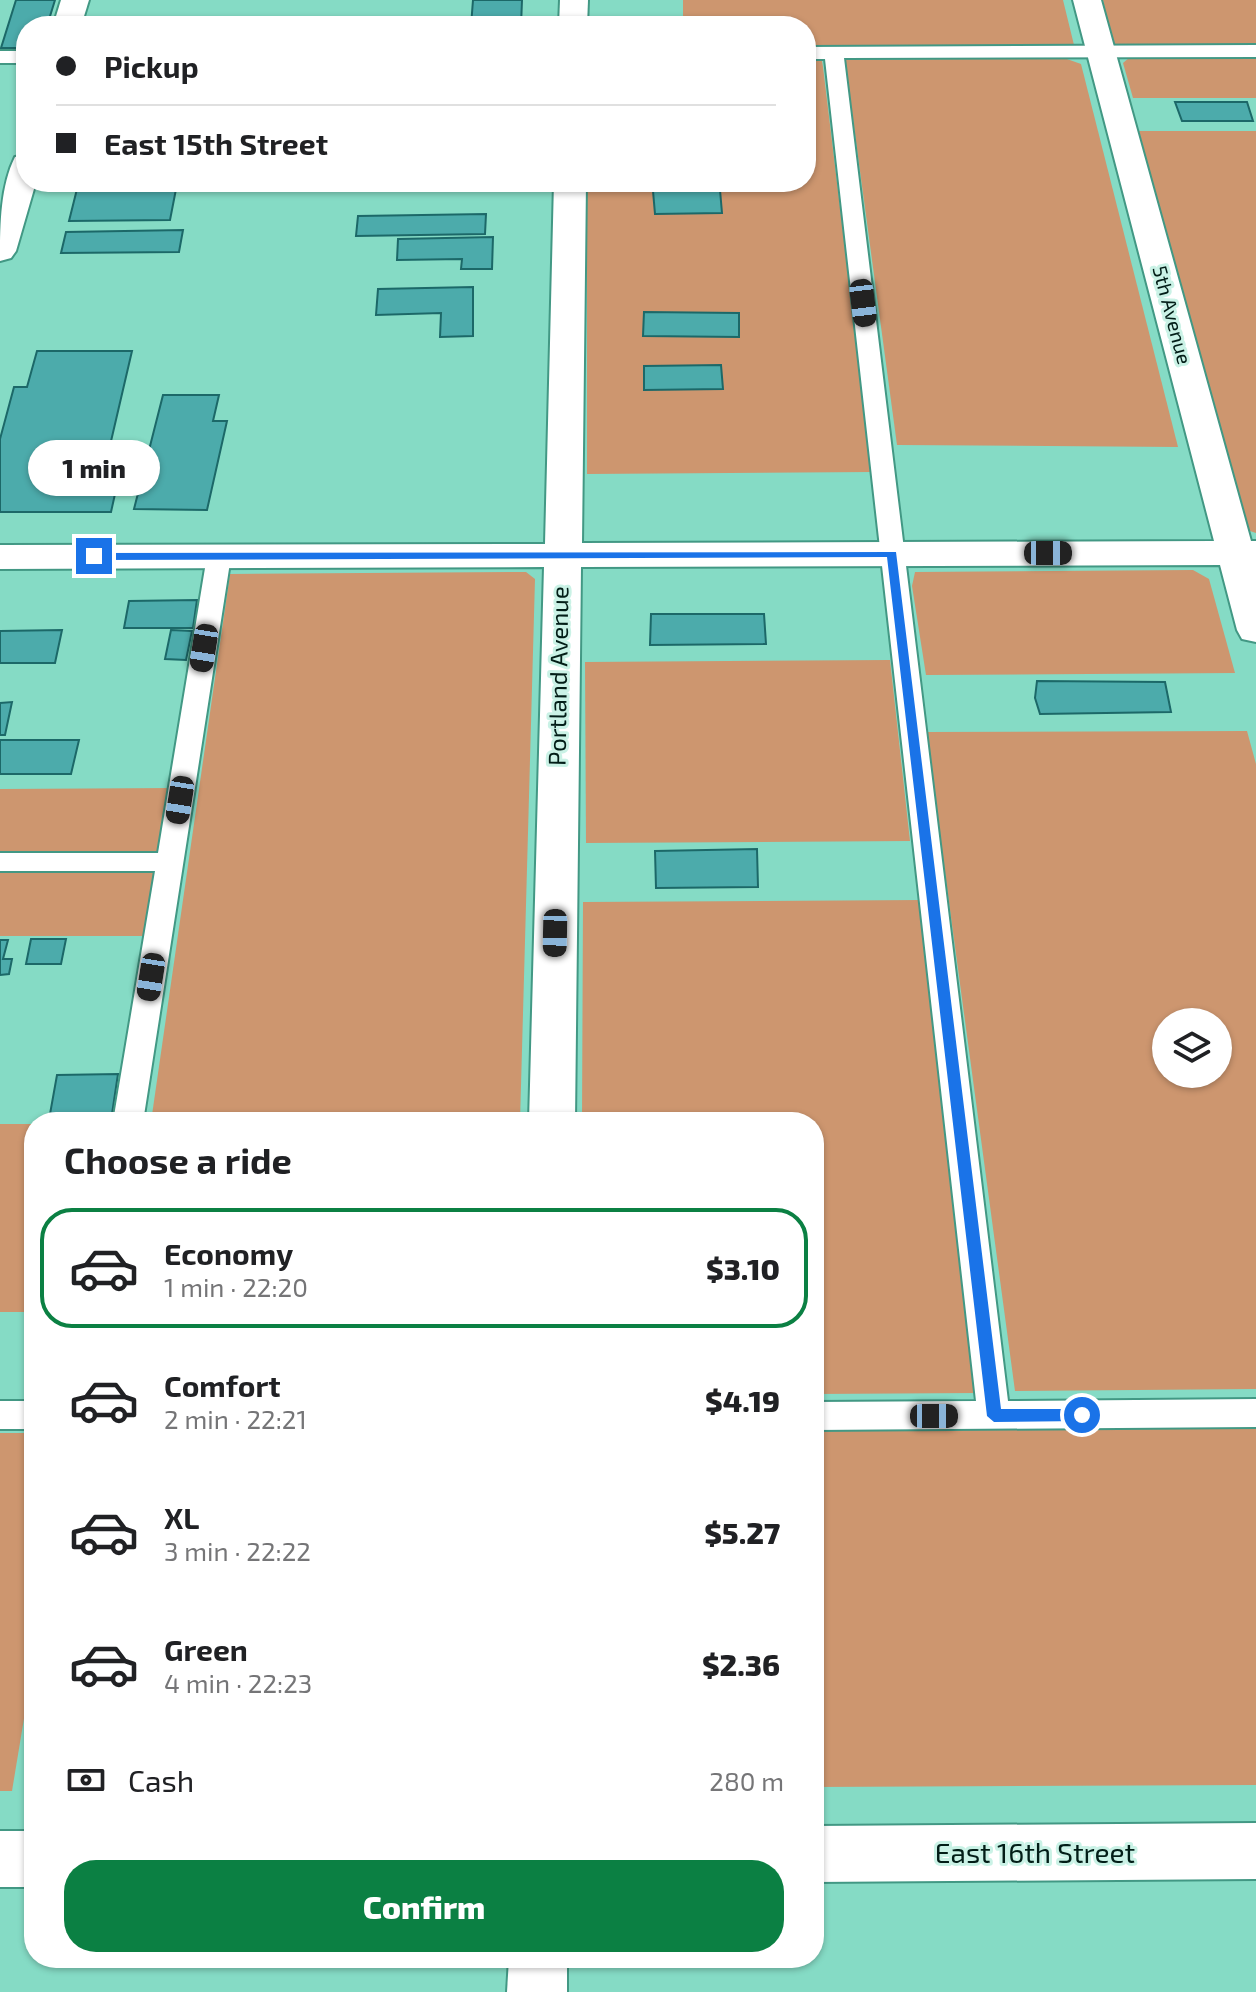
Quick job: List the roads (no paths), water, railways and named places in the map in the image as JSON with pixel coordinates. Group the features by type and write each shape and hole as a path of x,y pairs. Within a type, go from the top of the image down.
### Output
{"street":[{"name":"5th Avenue","path":"1087,0 1246,553 1256,630"},
{"path":"0,251 18,192"},
{"name":"Portland Avenue","path":"552,1112 570,192"},
{"path":"0,557 1246,553"},
{"name":"East 16th Street","path":"824,1854 1256,1851"},
{"path":"0,1859 24,1859"},
{"path":"537,1992 538,1968"}],"lane":[{"path":"816,53 1256,51"},
{"path":"834,53 994,1416"},
{"path":"130,1112 219,556"},
{"path":"0,862 170,862"},
{"path":"824,1416 1256,1413"},
{"path":"0,1415 24,1415"}]}
